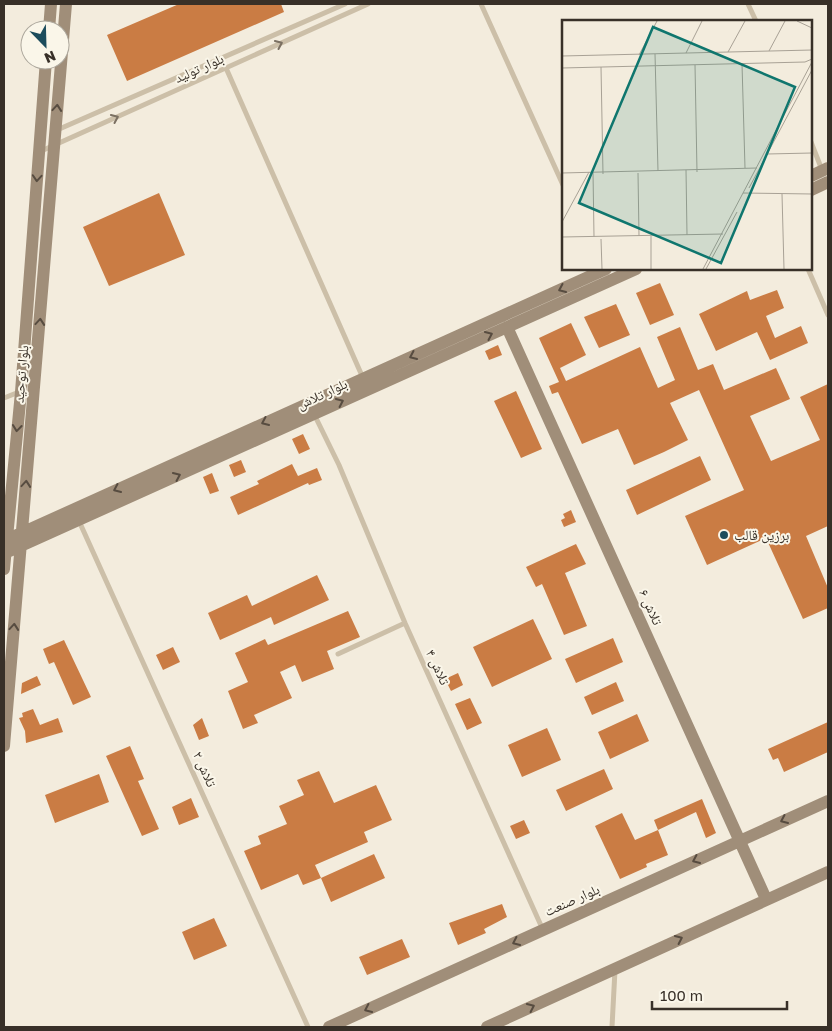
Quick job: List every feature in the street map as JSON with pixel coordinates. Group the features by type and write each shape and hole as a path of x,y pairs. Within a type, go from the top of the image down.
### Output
{"street":[{"path":"50,20 51,4"},
{"name":"بلوار توحید","path":"4,746 66,4"},
{"name":"بلوار توحید","path":"4,569 21,392 45,70"},
{"path":"812,176 827,176"},
{"path":"812,189 827,176"},
{"name":"بلوار تلاش","path":"5,553 21,547 43,530 365,384 601,270"},
{"name":"بلوار تلاش","path":"365,384 507,327 634,270"},
{"name":"تلاش ۶","path":"507,327 766,900"},
{"name":"بلوار تلاش","path":"6,540 22,533 43,530 79,520 312,408"},
{"name":"بلوار صنعت","path":"329,1027 828,800"},
{"path":"487,1027 828,872"}],"lane":[{"name":"بلوار تولید","path":"41,130 55,131 345,4"},
{"name":"بلوار تولید","path":"39,152 368,4"},
{"path":"481,4 562,183"},
{"path":"748,4 756,20"},
{"path":"324,13 328,22"},
{"path":"256,43 260,52"},
{"path":"226,68 365,384"},
{"path":"174,80 178,89"},
{"path":"812,144 827,176"},
{"path":"808,270 828,315"},
{"path":"4,398 21,392 34,393"},
{"name":"تلاش ۴","path":"312,408 404,623 543,930"},
{"name":"تلاش ۲","path":"79,520 308,1027"},
{"path":"338,654 404,623"},
{"path":"612,1027 616,968"}],"building":[{"path":"179,4 281,4 284,12 127,81 107,35"},
{"path":"159,193 185,255 109,286 83,227"},
{"path":"660,283 674,315 650,325 636,293"},
{"path":"777,290 784,308 766,316 775,338 801,326 808,343 770,360 757,332 716,351 699,314 747,291 750,300"},
{"path":"616,304 630,335 599,348 584,317"},
{"path":"571,323 586,355 560,368 566,381 640,347 658,388 675,380 657,337 680,327 698,370 713,364 724,390 776,368 790,399 750,416 771,461 820,440 800,397 828,384 828,526 806,536 828,588 828,608 803,619 766,538 707,565 685,516 744,490 699,390 670,403 688,440 664,452 634,465 618,429 582,444 558,392 552,394 549,386 559,382 539,338"},
{"path":"498,345 502,355 489,360 485,351"},
{"path":"516,391 542,449 521,458 494,401"},
{"path":"303,434 310,449 299,454 292,439"},
{"path":"700,456 711,480 637,515 626,490"},
{"path":"241,460 246,472 234,477 229,465"},
{"path":"292,464 298,476 317,468 322,480 309,485 308,483 238,515 230,497 259,484 257,481"},
{"path":"212,473 219,491 210,494 203,477"},
{"path":"571,510 576,522 564,527 561,520 565,518 563,514"},
{"path":"576,544 586,564 565,573 587,626 564,635 542,584 536,587 526,567"},
{"path":"317,575 329,600 274,625 271,617 220,640 208,613 247,595 252,606"},
{"path":"348,611 360,637 327,651 334,669 302,682 295,665 280,672 292,698 254,715 258,723 243,729 228,691 248,682 235,653 265,639 268,645"},
{"path":"533,619 552,659 492,687 473,647"},
{"path":"613,638 623,662 576,683 565,659"},
{"path":"64,640 91,697 73,705 54,662 49,664 43,649"},
{"path":"173,647 180,662 163,670 156,655"},
{"path":"458,673 463,685 451,691 445,679"},
{"path":"37,676 41,685 21,694 22,683"},
{"path":"616,682 624,701 592,715 584,697"},
{"path":"470,698 482,723 467,730 455,704"},
{"path":"33,709 40,725 58,718 63,732 26,743 25,731 19,718 23,717 22,713"},
{"path":"637,714 649,741 610,759 598,732"},
{"path":"202,718 209,736 199,740 193,725"},
{"path":"828,722 828,752 784,772 778,758 773,760 768,749"},
{"path":"547,728 561,760 522,777 508,745"},
{"path":"130,746 144,779 138,781 159,829 142,836 106,756"},
{"path":"604,769 613,789 566,811 556,790"},
{"path":"319,771 334,803 376,785 392,820 364,832 368,842 315,865 321,878 303,885 298,874 261,890 244,851 261,844 258,836 287,824 279,806 304,795 297,780"},
{"path":"99,774 109,802 55,823 45,795"},
{"path":"191,798 199,817 179,825 172,807"},
{"path":"702,799 716,833 706,838 696,812 658,830 654,820"},
{"path":"622,813 635,840 658,830 668,855 646,864 647,867 620,879 595,826"},
{"path":"524,820 530,833 516,839 510,826"},
{"path":"374,854 385,878 331,902 321,878"},
{"path":"502,904 507,917 484,929 486,933 458,945 449,923"},
{"path":"214,918 227,946 194,960 182,932"},
{"path":"402,939 410,957 367,975 359,957"}],"place":[{"name":"برزین قالب","path":"724,535"}]}
